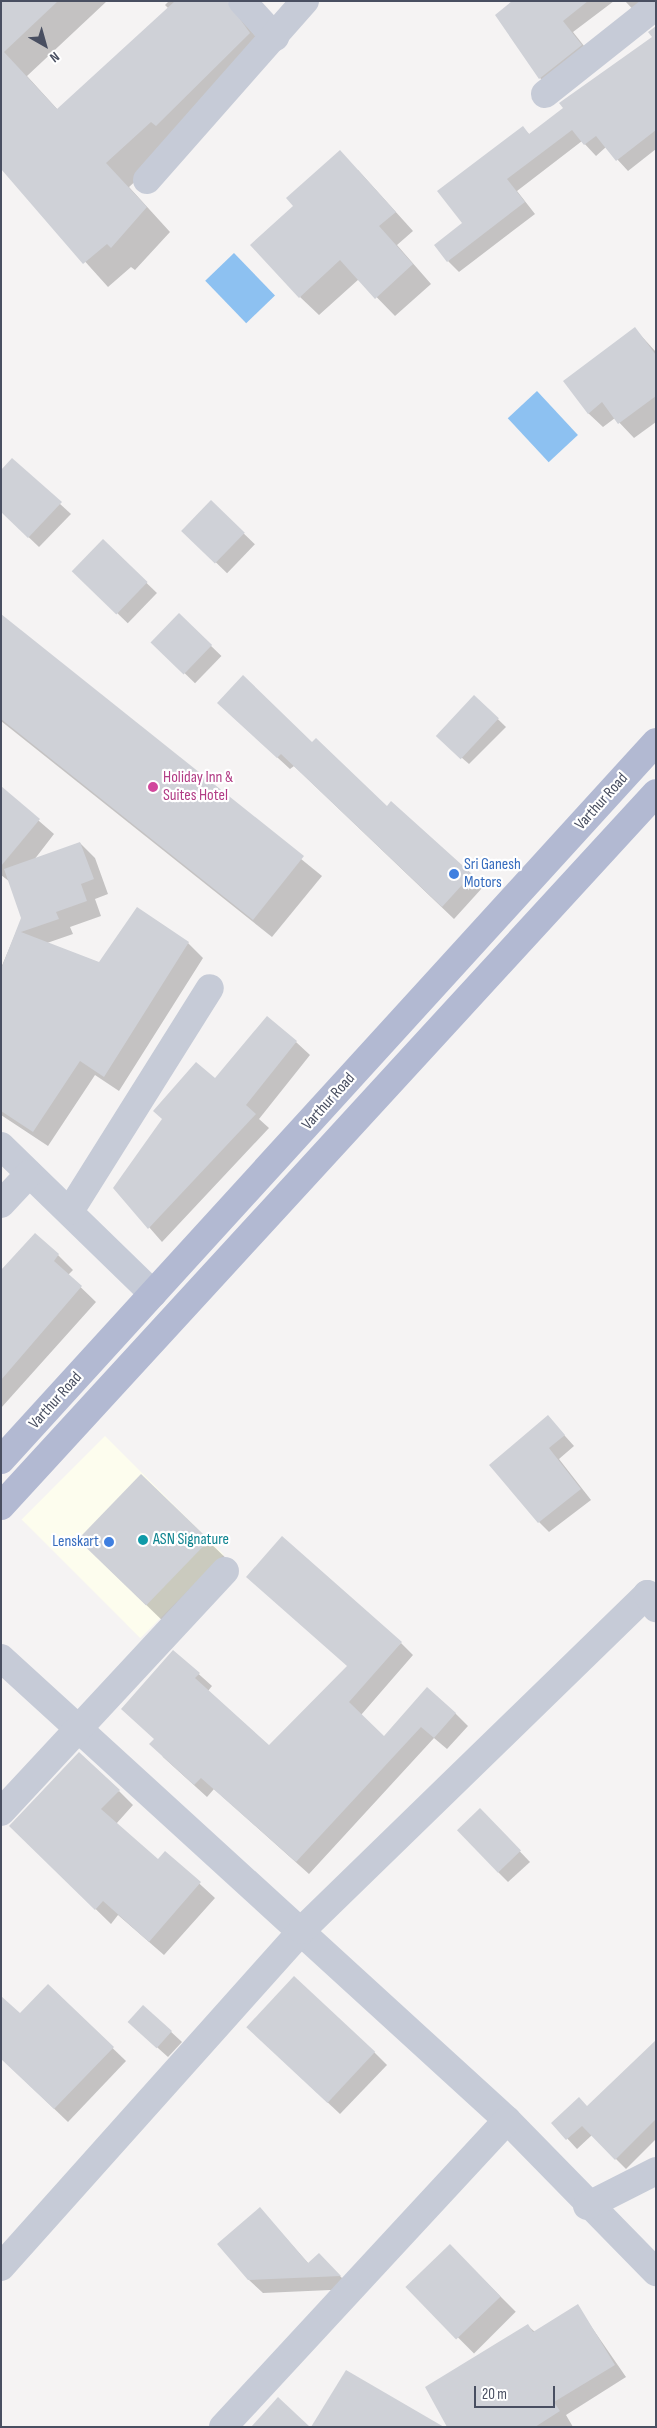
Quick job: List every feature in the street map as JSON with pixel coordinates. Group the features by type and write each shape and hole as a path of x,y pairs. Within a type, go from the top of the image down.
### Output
{"main road":[{"name":"Varthur Road","path":"1,1460 656,742"},
{"name":"Varthur Road","path":"1,1506 656,793"}],"street":[{"path":"242,1 275,37"},
{"path":"148,180 305,1"},
{"path":"544,94 656,6"},
{"path":"70,1211 210,988"},
{"path":"1,1146 70,1211 153,1294"},
{"path":"1,1204 29,1174"},
{"path":"1,1812 225,1571"},
{"path":"1,2267 302,1930 647,1594 656,1608"},
{"path":"1,1658 77,1729 302,1930 507,2120 588,2206 656,2272"},
{"path":"223,2427 507,2120"},
{"path":"588,2206 656,2171"}],"shaded area":[{"path":"105,1436 224,1555 140,1638 22,1519"}],"water":[{"path":"234,253 275,295 246,323 205,281"},
{"path":"537,391 578,435 549,462 508,418"}],"building":[{"path":"1,1 58,1 4,52 57,109 175,1 227,1 250,33 156,126 151,122 106,163 147,207 111,248 107,244 83,264 1,169"},
{"path":"512,1 588,1 563,21 582,45 539,79 495,15"},
{"path":"656,26 656,130 616,161 596,136 584,145 572,130 507,179 525,202 447,262 434,245 462,223 437,191 523,126 529,134 563,108 559,103 652,37 648,32"},
{"path":"340,150 396,212 379,226 413,264 375,299 340,260 299,298 250,245 293,206 286,198"},
{"path":"635,327 656,355 656,396 618,424 602,402 588,414 563,381"},
{"path":"12,458 62,502 28,538 1,512 1,470"},
{"path":"211,500 245,533 215,564 181,531"},
{"path":"103,539 148,582 116,614 72,571"},
{"path":"179,613 212,645 184,674 151,642"},
{"name":"Holiday Inn & Suites Hotel","path":"1,614 304,856 253,920 1,719"},
{"path":"243,675 312,742 316,738 387,806 391,801 472,874 442,907 281,754 277,758 217,703"},
{"path":"474,695 499,718 461,759 436,736"},
{"path":"1,786 40,819 1,866"},
{"path":"80,842 94,879 81,884 87,901 56,912 59,919 21,932 99,962 137,907 189,942 104,1077 80,1061 33,1132 1,1111 1,969 21,918 4,869"},
{"path":"267,1016 297,1041 246,1105 256,1114 148,1229 113,1188 162,1119 153,1111 196,1062 215,1078"},
{"path":"35,1233 59,1254 54,1261 82,1286 1,1380 1,1270"},
{"path":"548,1415 565,1435 549,1448 581,1489 538,1523 489,1465"},
{"name":"ASN Signature","path":"141,1474 209,1540 146,1605 78,1539"},
{"path":"282,1536 402,1642 349,1702 384,1736 427,1687 456,1713 434,1738 421,1727 296,1862 201,1778 194,1785 149,1744 154,1739 121,1709 173,1650 200,1673 195,1678 269,1745 347,1666 246,1577"},
{"path":"79,1752 120,1790 101,1809 158,1859 165,1851 201,1882 149,1942 103,1901 95,1910 9,1826"},
{"path":"480,1808 521,1850 498,1873 457,1830"},
{"path":"294,1976 375,2052 327,2103 246,2027"},
{"path":"48,1984 114,2047 54,2109 1,2059 1,1996 20,2013"},
{"path":"143,2005 172,2031 157,2048 128,2022"},
{"path":"656,2040 656,2119 615,2160 582,2126 566,2140 551,2123 579,2097 587,2106"},
{"path":"260,2207 308,2263 319,2253 341,2276 248,2280 217,2244"},
{"path":"450,2244 501,2297 456,2340 405,2287"},
{"path":"578,2304 615,2365 554,2402 560,2411 535,2427 447,2427 425,2387 528,2324 533,2332"},
{"path":"346,2370 444,2427 311,2427"},
{"path":"278,2397 310,2427 251,2427"}],"place":[{"name":"Holiday Inn & Suites Hotel","path":"153,787"},
{"name":"Sri Ganesh Motors","path":"454,874"},
{"name":"ASN Signature","path":"143,1540"},
{"name":"Lenskart","path":"109,1542"}]}
